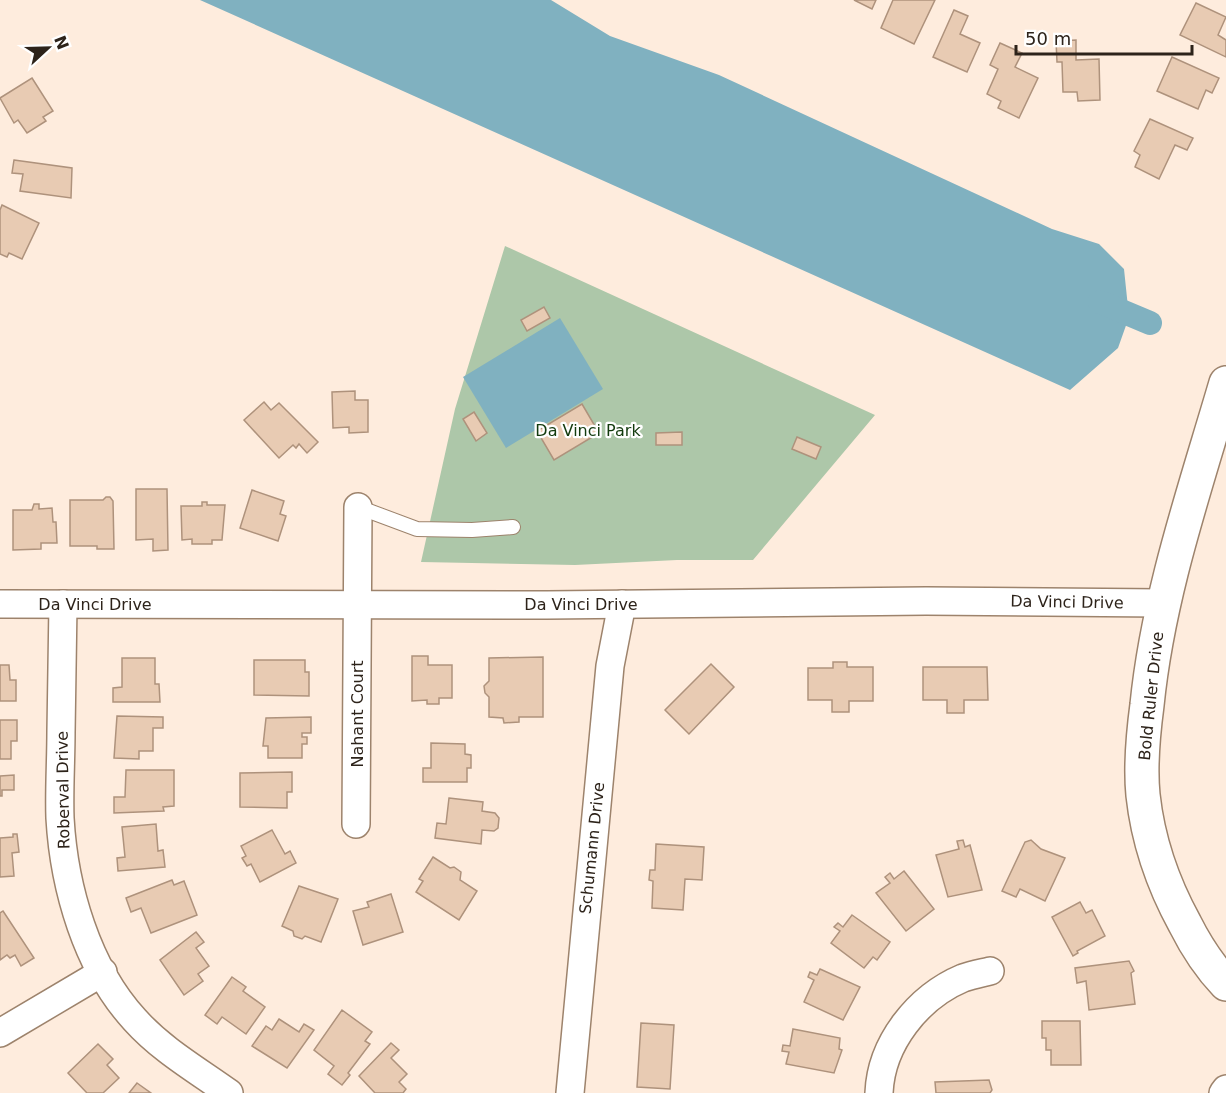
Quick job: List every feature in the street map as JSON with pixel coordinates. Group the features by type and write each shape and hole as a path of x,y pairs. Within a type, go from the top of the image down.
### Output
{"street":[{"name":"Bold Ruler Drive","path":"1226,383 1162,603 1150,677 1142,749 1143,794 1148,830 1158,864 1176,909 1195,944 1226,984"},
{"name":"Nahant Court","path":"356,824 358,507"},
{"name":"Da Vinci Drive","path":"0,604 622,604 926,601 1162,603"},
{"name":"Roberval Drive","path":"63,604 60,817 72,896 90,947 118,998 135,1020 160,1044 229,1093"},
{"name":"Schumann Drive","path":"570,1093 610,666 622,604"},
{"path":"879,1093 883,1067 893,1042 905,1023 940,990 964,978 990,971"},
{"path":"0,1033 103,972"},
{"path":"1223,1093 1226,1089"}],"lane":[{"path":"358,507 417,529 472,530 513,527"}],"green space":[{"name":"Da Vinci Park","path":"505,246 875,415 753,560 677,560 575,565 421,562 455,409"}],"water":[{"path":"200,0 551,0 610,36 719,75 1052,229 1099,244 1124,269 1129,317 1118,348 1070,390"},
{"path":"560,318 603,389 506,448 463,377"}],"building":[{"path":"854,0 876,0 872,9"},
{"path":"893,0 935,0 914,44 881,28"},
{"path":"1196,3 1226,17 1218,35 1226,40 1226,57 1180,35"},
{"path":"954,10 968,16 960,34 980,43 967,72 933,57"},
{"path":"1076,40 1076,60 1099,59 1100,100 1078,101 1077,92 1063,92 1062,62 1057,62 1056,41"},
{"path":"1000,43 1022,53 1015,67 1038,78 1019,118 998,108 1001,101 987,94 998,69 990,65"},
{"path":"1172,57 1219,78 1212,93 1206,90 1198,109 1157,91"},
{"path":"32,78 53,111 43,117 46,121 27,133 18,120 14,123 0,98"},
{"path":"1150,119 1193,138 1187,150 1175,145 1159,179 1135,167 1140,155 1134,151"},
{"path":"14,160 72,168 71,198 20,191 23,174 12,173"},
{"path":"2,205 39,223 22,259 9,253 7,257 0,254"},
{"path":"544,307 550,318 527,331 521,320"},
{"path":"355,391 355,400 368,400 368,432 349,433 349,427 333,428 332,392"},
{"path":"264,402 271,410 279,403 318,442 307,453 299,444 296,448 293,445 279,458 244,420"},
{"path":"582,404 599,433 554,460 537,431"},
{"path":"474,412 487,433 476,441 463,419"},
{"path":"682,432 682,445 656,445 656,433"},
{"path":"797,437 821,447 816,459 792,449"},
{"path":"136,489 167,489 168,550 153,551 153,539 136,540"},
{"path":"252,490 284,501 280,514 286,516 278,541 240,528"},
{"path":"110,497 113,501 114,549 97,549 97,546 70,546 70,500 103,500"},
{"path":"202,502 207,502 207,505 225,505 222,540 212,540 212,544 192,544 192,539 182,540 181,506 202,506"},
{"path":"34,504 39,504 39,509 52,508 53,522 56,522 57,543 41,543 41,549 13,550 13,510 32,510"},
{"path":"412,656 428,656 428,665 452,665 452,698 439,698 439,704 427,704 427,700 412,701"},
{"path":"543,657 543,717 519,717 519,722 504,723 503,718 489,717 489,697 485,693 484,686 489,681 489,658"},
{"path":"122,658 155,658 155,684 159,684 160,702 113,702 113,688 122,687"},
{"path":"254,660 305,660 305,672 309,672 309,696 254,695"},
{"path":"833,662 847,662 847,667 873,667 873,701 849,701 849,712 832,712 832,700 808,700 808,668 833,668"},
{"path":"711,664 734,687 689,734 665,710"},
{"path":"0,665 9,665 10,680 16,680 16,701 0,701"},
{"path":"923,667 987,667 988,700 964,700 964,713 947,713 947,700 923,700"},
{"path":"117,716 163,717 163,728 153,728 153,751 139,751 139,759 114,758"},
{"path":"311,717 311,733 302,733 302,737 307,737 307,744 302,744 302,758 268,758 268,746 263,746 266,718"},
{"path":"0,720 17,720 17,741 11,741 11,759 0,759"},
{"path":"431,743 465,744 465,754 471,755 471,768 467,768 467,782 423,782 423,768 431,768"},
{"path":"126,770 174,770 174,806 163,807 164,811 114,813 114,797 125,797"},
{"path":"292,772 292,792 287,792 287,808 240,807 240,773"},
{"path":"14,775 14,790 2,790 2,796 0,796 0,776"},
{"path":"449,798 483,802 482,811 495,813 499,818 498,828 494,831 482,830 481,844 435,838 437,823 446,824"},
{"path":"156,824 158,851 163,850 165,867 118,871 117,858 125,857 122,827"},
{"path":"272,830 285,854 290,851 296,863 260,882 251,864 247,866 242,858 246,856 241,846"},
{"path":"13,834 17,834 19,852 12,853 14,876 0,877 0,838 13,837"},
{"path":"963,840 965,847 970,845 982,890 948,897 936,855 959,849 957,841"},
{"path":"1031,840 1041,849 1065,858 1045,901 1020,889 1016,897 1002,891 1025,842"},
{"path":"656,844 704,847 702,880 685,879 683,910 652,908 653,881 649,880 650,870 655,870"},
{"path":"433,857 461,872 460,880 477,891 459,920 416,892 423,881 419,879"},
{"path":"904,871 934,909 906,931 876,893 890,883 885,877 890,873 894,879"},
{"path":"172,880 174,885 184,881 197,915 151,933 141,908 131,912 126,898"},
{"path":"299,886 338,899 321,942 305,936 302,939 294,936 293,931 282,926"},
{"path":"391,894 403,932 363,945 353,911 369,907 367,902"},
{"path":"1080,902 1086,913 1092,910 1105,936 1077,951 1078,953 1073,956 1052,917"},
{"path":"3,911 34,958 21,966 15,955 10,958 7,955 0,960 0,913"},
{"path":"852,915 890,942 877,960 873,957 864,968 831,943 840,931 834,927 838,923 843,927"},
{"path":"196,932 204,942 196,948 209,966 198,974 203,981 184,995 160,960"},
{"path":"1129,961 1134,971 1131,973 1135,1004 1089,1010 1086,981 1077,983 1075,968"},
{"path":"820,969 860,987 843,1020 804,1002 814,980 808,977 810,972 817,975"},
{"path":"232,977 246,987 243,991 265,1007 246,1034 222,1017 217,1024 205,1015"},
{"path":"342,1010 372,1032 365,1041 370,1044 348,1073 350,1075 342,1085 328,1074 334,1066 314,1050"},
{"path":"279,1019 299,1032 304,1024 314,1030 287,1068 252,1046 266,1026 272,1030"},
{"path":"1042,1021 1080,1021 1081,1065 1051,1065 1051,1050 1046,1050 1046,1038 1042,1038"},
{"path":"641,1023 674,1025 670,1089 637,1087"},
{"path":"793,1029 840,1038 839,1049 842,1050 834,1073 786,1064 789,1052 782,1051 783,1045 790,1046"},
{"path":"391,1043 399,1050 391,1058 407,1074 399,1082 406,1089 403,1093 375,1093 359,1076"},
{"path":"98,1044 113,1059 107,1065 119,1078 103,1093 87,1093 68,1073"},
{"path":"989,1080 992,1090 990,1093 936,1093 935,1082"},
{"path":"137,1083 151,1093 129,1093"}],"waterway":[{"path":"1100,302 1150,323"}]}
